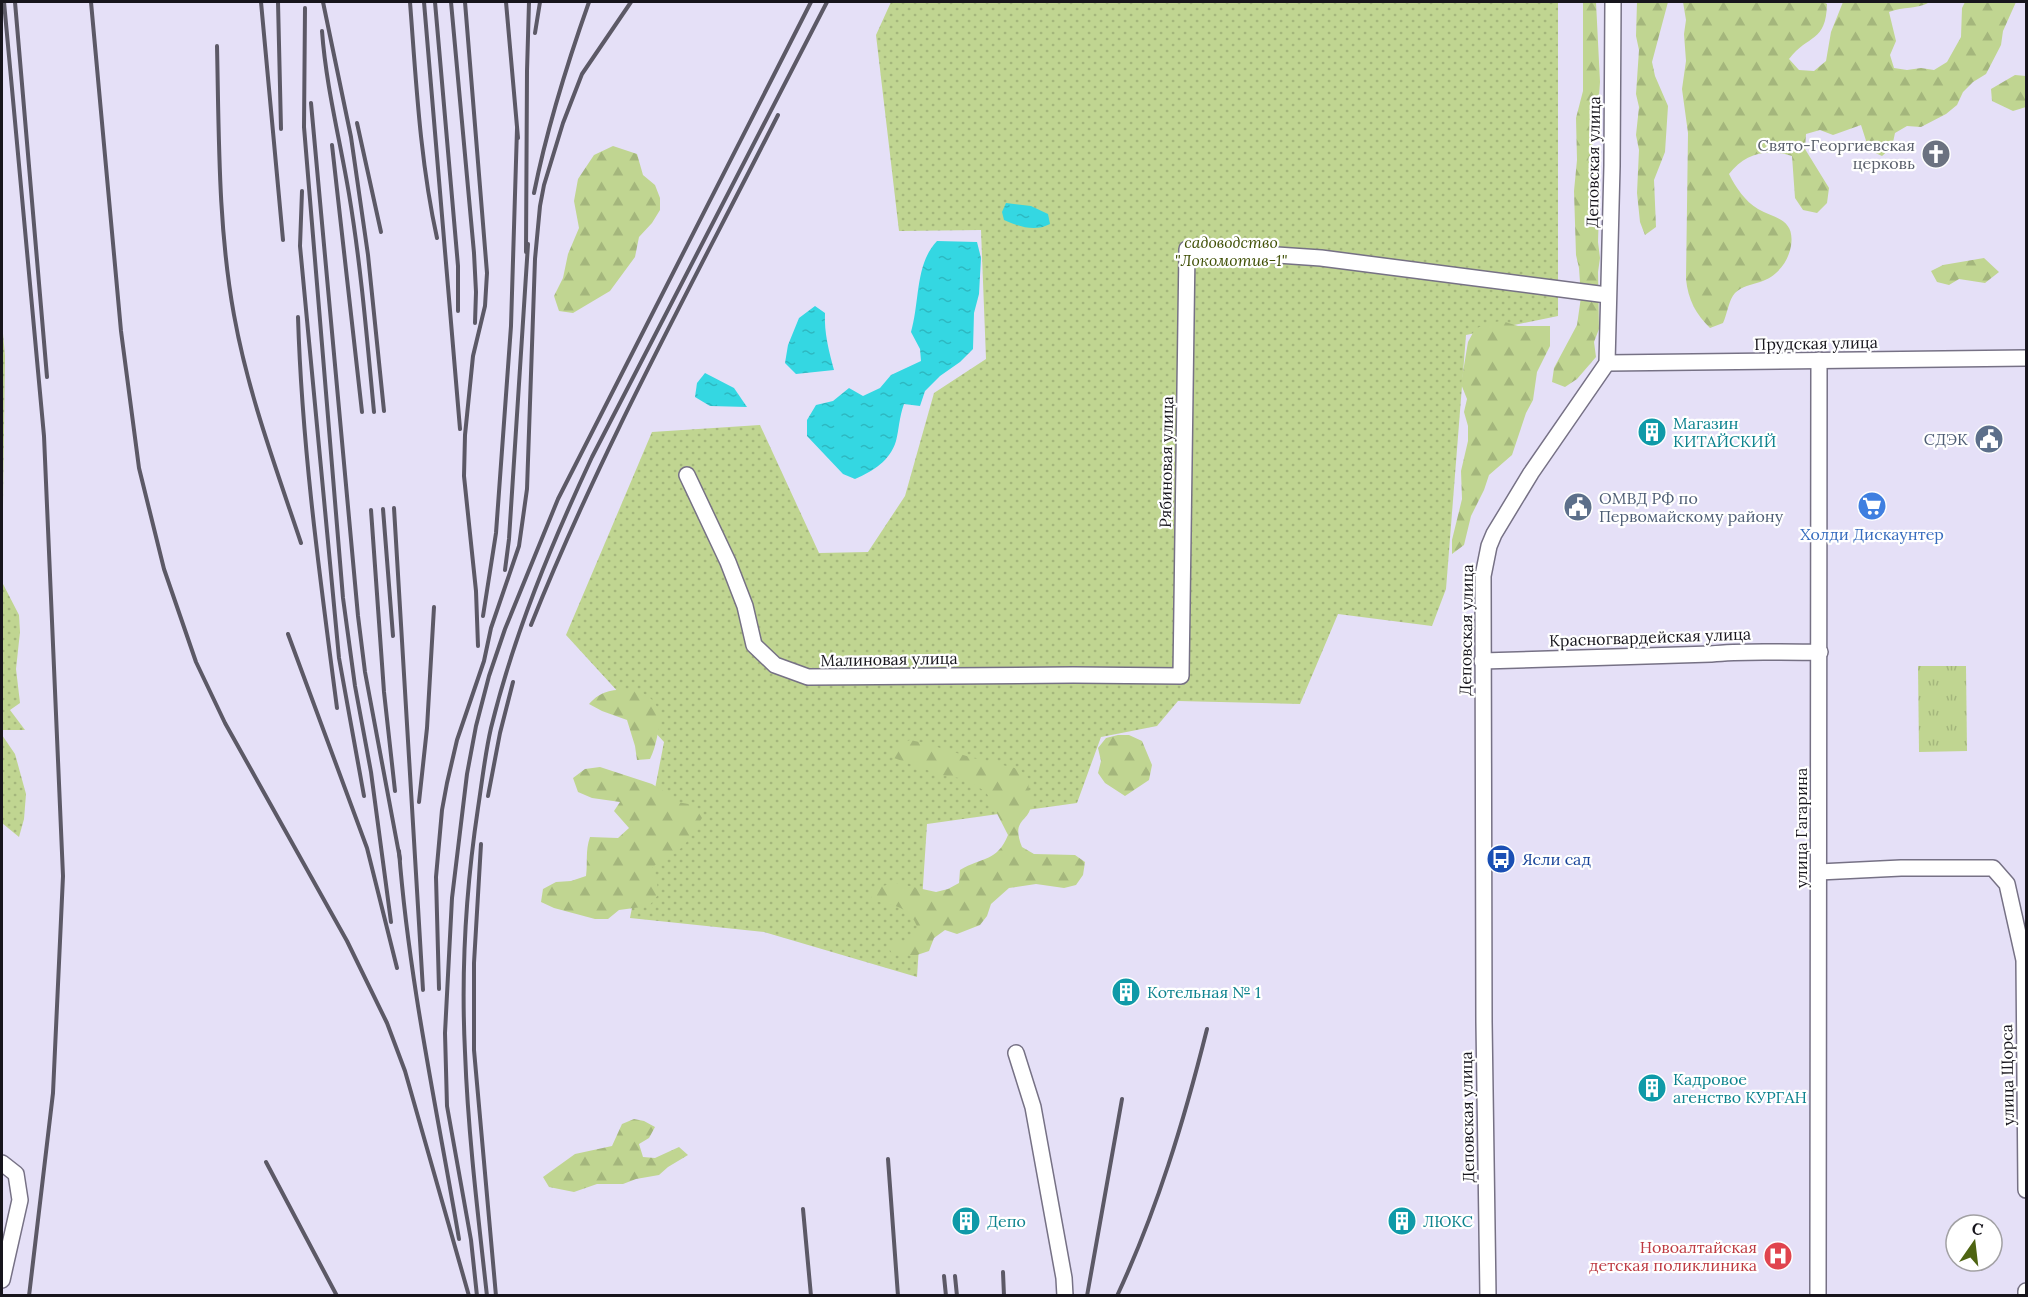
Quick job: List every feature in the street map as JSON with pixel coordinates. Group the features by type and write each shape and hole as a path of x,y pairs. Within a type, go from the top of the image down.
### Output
{"street":[{"name":"Деповская улица","path":"1488,1296 1484,1022 1483,576 1491,540 1531,473 1607,363 1613,2"},
{"name":"Рябиновая улица","path":"1181,676 1187,249 1321,258 1607,295"},
{"name":"Прудская улица","path":"1607,363 2026,358"},
{"name":"улица Гагарина","path":"1818,1296 1819,360"},
{"name":"Малиновая улица","path":"687,475 728,562 745,606 754,645 775,665 808,678 1181,676"},
{"name":"Красногвардейская улица","path":"1482,661 1711,654 1738,651 1820,652"},
{"name":"улица Щорса","path":"1819,872 1901,868 1993,868 2007,884 2024,960 2026,1190"},
{"path":"1017,1053 1033,1107 1064,1278 1065,1296"},
{"path":"2,1163 16,1174 20,1200 2,1280"}],"green space":[{"name":"садоводство \"Локомотив-1\"","path":"891,2 1558,2 1558,316 1466,335 1446,589 1432,626 1338,614 1300,704 1178,701 1157,726 1101,737 1077,803 927,824 917,977 764,932 630,918 664,742 566,635 652,432 760,425 819,553 868,552 905,496 934,393 986,359 981,230 899,231 876,35"},
{"path":"1583,2 1596,2 1600,82 1591,153 1598,182 1596,197 1599,212 1599,329 1594,342 1596,357 1577,379 1565,387 1552,382 1554,368 1577,325 1581,297 1576,255 1574,191 1577,160 1576,118 1583,91"},
{"path":"1637,2 1668,2 1652,62 1655,76 1668,106 1665,152 1654,180 1656,227 1645,235 1640,222 1637,193 1639,150 1636,135 1639,107 1636,94 1639,50 1636,36"},
{"path":"1683,2 1823,2 1827,4 1826,17 1820,32 1789,59 1799,70 1814,71 1826,61 1831,32 1843,2 1930,2 1889,12 1896,41 1890,55 1894,68 1934,70 1947,62 1961,37 1962,8 1965,2 2016,2 2003,31 2001,45 1986,74 1963,92 1957,105 1946,114 1921,127 1907,126 1895,133 1892,147 1882,156 1869,150 1861,125 1833,135 1820,130 1806,134 1805,149 1829,188 1827,203 1817,213 1803,210 1795,198 1792,156 1774,152 1757,154 1735,167 1729,174 1738,189 1753,206 1787,225 1790,230 1791,246 1784,264 1776,273 1766,280 1747,286 1735,293 1723,323 1710,328 1694,306 1686,279 1688,133 1682,89 1686,61 1684,34 1686,20"},
{"path":"2015,75 2026,76 2026,107 2013,111 1992,101 1991,89"},
{"path":"613,146 637,154 643,175 655,185 660,198 660,210 639,237 635,257 610,291 573,313 559,311 554,296 563,278 568,254 579,228 574,201 578,179 594,155"},
{"path":"1984,258 1999,272 1985,283 1959,279 1949,285 1937,282 1931,271 1943,265"},
{"path":"1502,321 1518,326 1550,326 1550,346 1537,372 1533,400 1526,413 1512,455 1489,475 1471,516 1464,545 1452,554 1452,540 1462,499 1461,471 1468,441 1468,426 1464,412 1467,399 1461,384 1468,342 1475,329 1488,323"},
{"path":"2,322 5,356 2,582"},
{"path":"2,582 19,615 20,632 16,669 20,703 10,710 25,730 2,730"},
{"path":"1918,666 1966,666 1967,751 1919,752"},
{"path":"628,689 650,697 662,717 650,759 637,760 627,720 589,704 607,692"},
{"path":"2,735 15,754 26,794 24,819 19,837 2,823"},
{"path":"1129,735 1142,741 1152,765 1149,780 1125,796 1105,783 1098,773 1101,761 1098,748 1106,738"},
{"path":"910,740 1019,769 1029,779 1031,803 1028,814 1018,830 1022,847 1034,854 1075,855 1085,862 1083,875 1076,885 1064,888 1036,884 1009,888 991,904 987,916 980,925 957,934 945,930 934,938 929,951 917,955 893,955 887,945 910,939 918,929 915,921 905,911 894,905 872,900 870,889 895,883 936,892 948,889 959,883 960,870 994,855 1004,844 1008,835 986,792 965,779 941,775 894,758 896,746"},
{"path":"600,767 652,784 677,802 694,805 702,818 686,843 676,853 663,858 652,868 657,881 658,895 649,906 619,910 608,919 595,919 554,908 541,902 543,889 556,882 571,881 586,876 590,837 618,838 629,828 614,811 620,802 592,798 578,792 573,778 585,769"},
{"path":"634,1119 655,1127 649,1138 639,1144 643,1157 655,1158 679,1147 688,1155 659,1175 623,1184 597,1184 574,1192 549,1187 543,1177 575,1154 612,1146 622,1124"}],"water":[{"path":"1006,203 1031,206 1048,214 1050,224 1039,228 1027,228 1004,220 1002,212"},
{"path":"937,241 977,242 981,258 979,294 974,313 973,349 925,391 920,406 904,404 896,441 890,454 874,469 855,479 843,474 807,436 807,420 816,405 833,401 849,388 863,396 880,388 891,375 921,361 920,349 911,332 921,272 930,250"},
{"path":"815,306 825,313 826,335 834,370 796,374 785,363 788,345 799,318"},
{"path":"705,373 734,388 747,407 710,406 695,397 697,383"}],"railway":[{"path":"4,2 44,436 63,876 53,1093 29,1296"},
{"path":"15,2 47,377"},
{"path":"91,2 121,331 139,468 164,569 196,662 225,723 347,941 387,1023 405,1071 469,1296"},
{"path":"261,2 283,240"},
{"path":"278,2 281,129"},
{"path":"323,2 351,137 368,255 384,411"},
{"path":"410,2 423,150 437,238"},
{"path":"424,2 460,429"},
{"path":"435,2 458,266 458,311"},
{"path":"451,2 474,253 475,323"},
{"path":"465,2 487,273 485,306 473,356 465,435 464,476 476,591 478,646"},
{"path":"506,2 518,138"},
{"path":"526,252 529,2"},
{"path":"535,33 540,2"},
{"path":"534,193 558,96 589,2"},
{"path":"439,989 436,877 442,810 457,740 519,546 527,489 535,259 544,185 563,123 582,74 631,2"},
{"path":"477,1296 471,1240 447,1106 445,1033 452,898 467,774 476,726 489,676 505,629 558,499 811,2"},
{"path":"487,1296 468,1113 464,991 470,868 484,768 500,693 535,590 592,457 827,2"},
{"path":"305,8 304,127 343,598 355,686 371,772 391,922"},
{"path":"322,31 330,93 357,248 374,412"},
{"path":"217,46 222,215 234,315 255,402 301,543"},
{"path":"311,103 358,616 365,672 400,859"},
{"path":"531,625 587,495 778,115"},
{"path":"357,123 381,232"},
{"path":"483,616 496,533 511,326 517,129"},
{"path":"332,145 362,412"},
{"path":"302,191 300,246 339,658 364,796"},
{"path":"505,570 509,539 528,244"},
{"path":"298,317 303,415 318,562 337,708"},
{"path":"394,508 423,990"},
{"path":"383,509 393,636"},
{"path":"371,510 384,692 395,791"},
{"path":"419,802 427,728 434,607"},
{"path":"288,634 367,848 397,968"},
{"path":"488,796 513,682"},
{"path":"481,844 474,963 474,1050 496,1296"},
{"path":"399,851 417,997 459,1239"},
{"path":"1117,1296 1157,1198 1189,1097 1207,1029"},
{"path":"1087,1296 1122,1099"},
{"path":"888,1159 898,1296"},
{"path":"266,1162 337,1296"},
{"path":"803,1209 811,1296"},
{"path":"1003,1272 1004,1296"},
{"path":"944,1276 946,1296"},
{"path":"955,1276 957,1296"}],"place":[{"name":"Свято-Георгиевская церковь","path":"1936,154"},
{"name":"Магазин КИТАЙСКИЙ","path":"1652,432"},
{"name":"СДЭК","path":"1989,439"},
{"name":"Холди Дискаунтер","path":"1872,506"},
{"name":"ОМВД РФ по Первомайскому району","path":"1578,507"},
{"name":"Ясли сад","path":"1501,859"},
{"name":"Котельная № 1","path":"1126,992"},
{"name":"Кадровое агенство КУРГАН","path":"1652,1088"},
{"name":"Депо","path":"966,1221"},
{"name":"ЛЮКС","path":"1402,1221"},
{"name":"Новоалтайская детская поликлиника","path":"1778,1256"}]}
